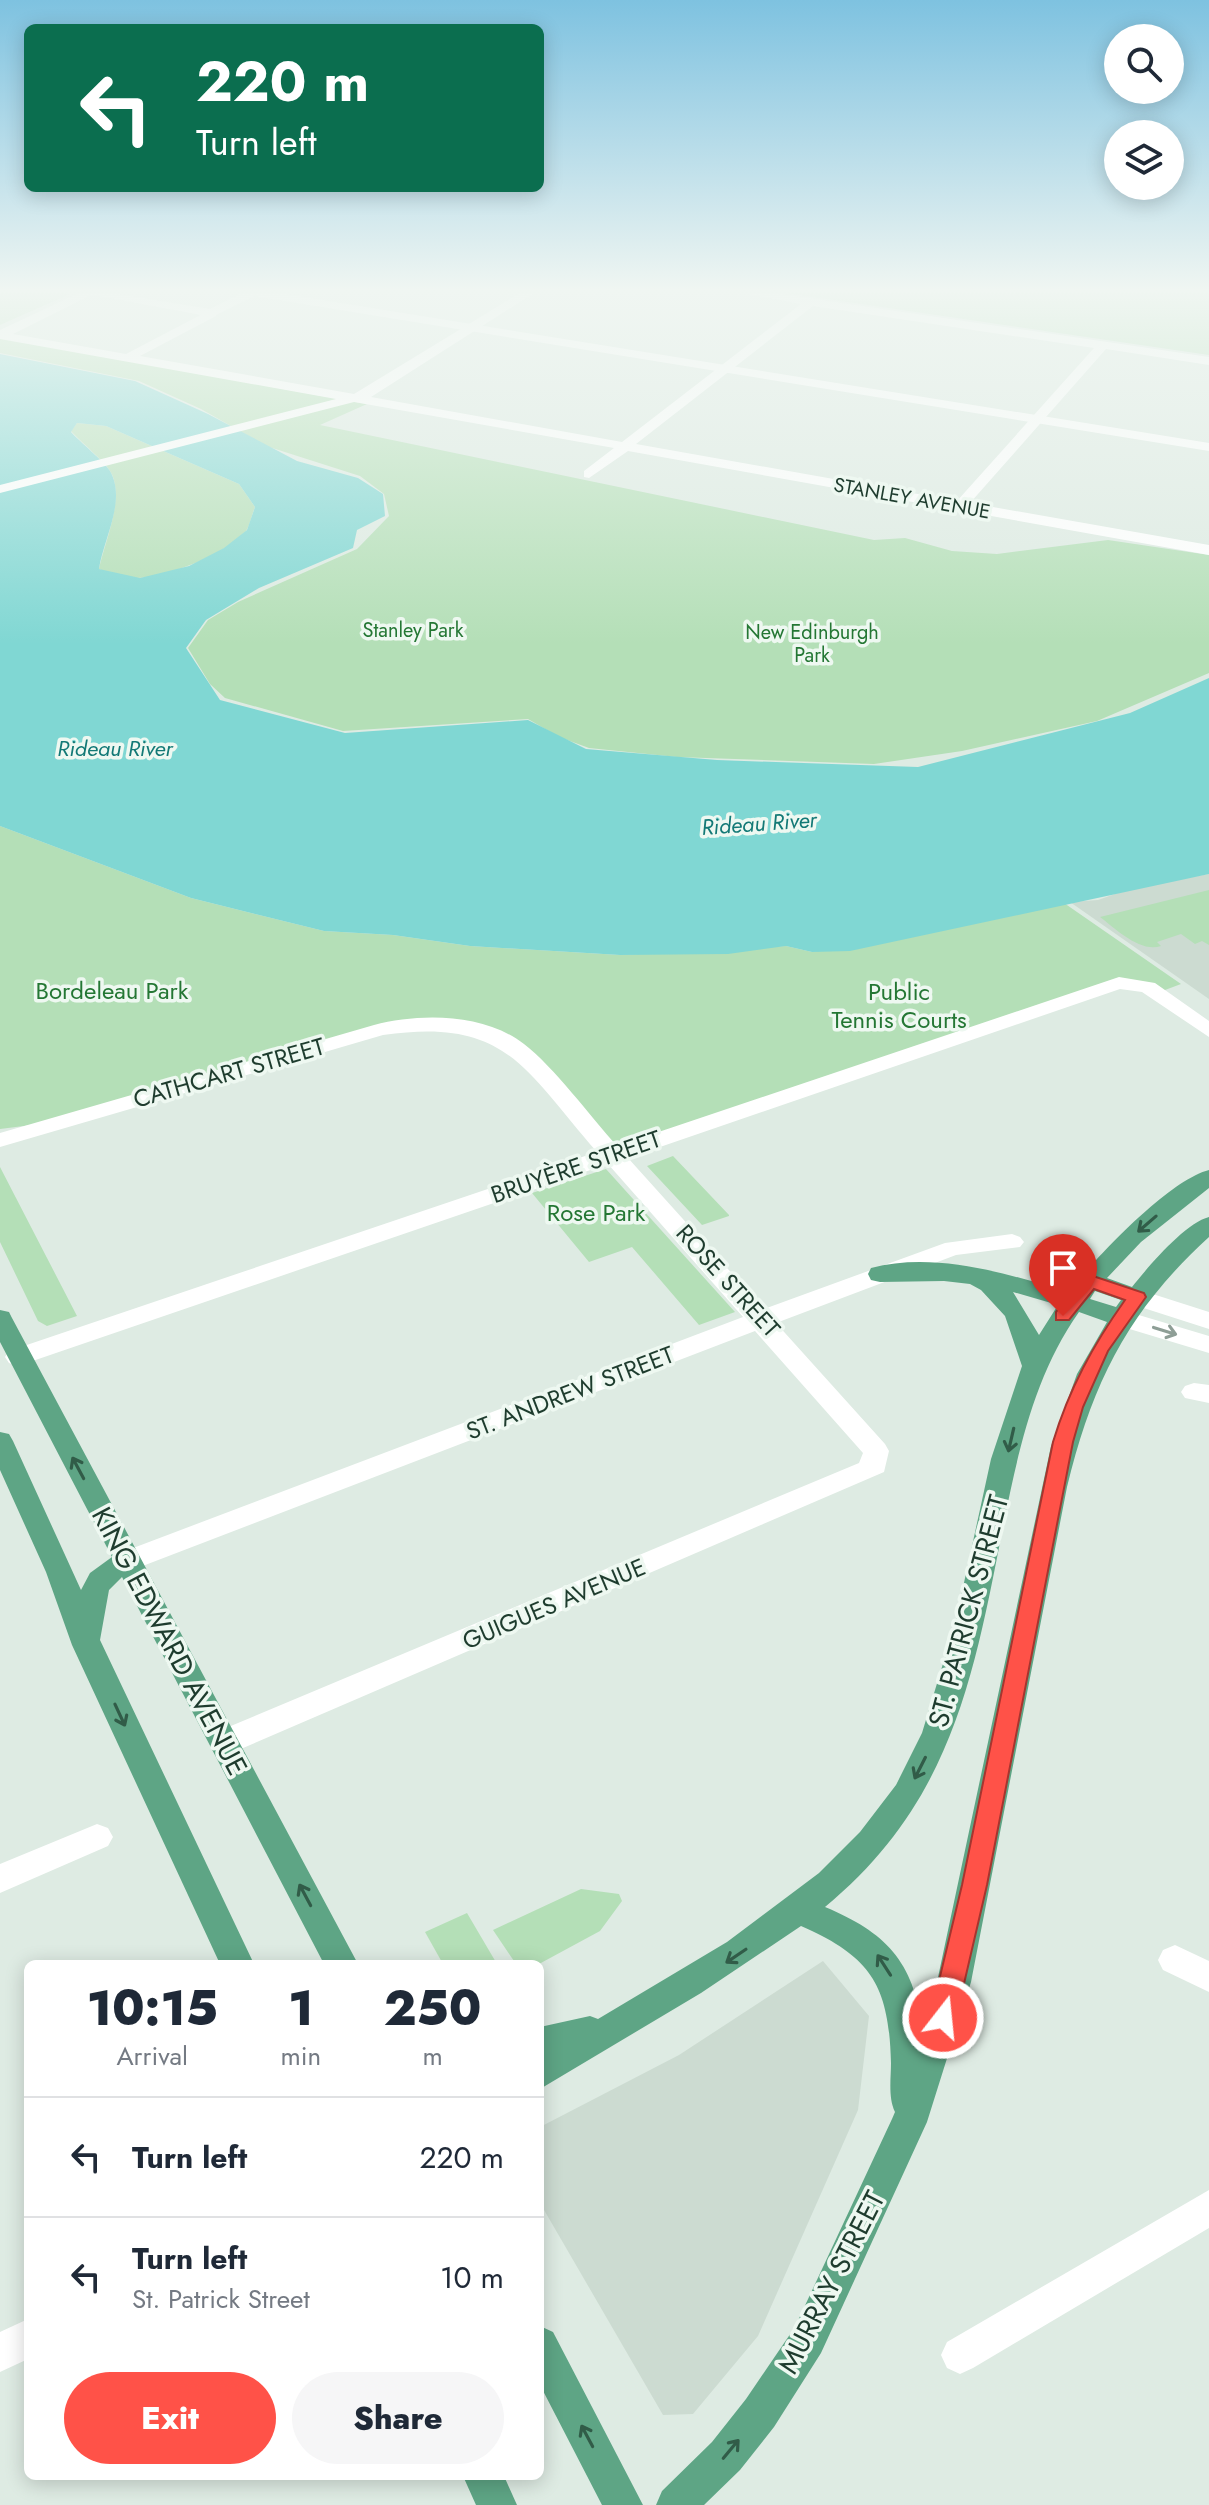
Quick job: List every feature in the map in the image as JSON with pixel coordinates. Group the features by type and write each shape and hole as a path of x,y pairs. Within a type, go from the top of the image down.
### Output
{"main road":[{"name":"ST. PATRICK STREET","path":"544,2070 608,2027 691,1984 800,1911 852,1864 892,1816 909,1790 939,1729 960,1661 1013,1428 1035,1366 1073,1301 1090,1281 1144,1226 1209,1177"},
{"name":"ST. PATRICK STREET","path":"909,2122 954,1982 1063,1442 1086,1378 1129,1307 1170,1260 1209,1224"},
{"path":"880,1274 914,1270 968,1273 1013,1282 1073,1301 1129,1307"},
{"path":"968,1273 985,1281 1015,1309 1028,1334 1035,1366"},
{"path":"1090,1281 1129,1307"},
{"name":"KING EDWARD AVENUE","path":"0,1318 339,1960"},
{"path":"0,1441 60,1572 87,1645 235,1960"},
{"path":"87,1645 90,1598 100,1576 130,1560"},
{"path":"800,1911 863,1942 888,1968 904,2021 909,2122"},
{"path":"544,2042 608,2027"},
{"name":"MURRAY STREET","path":"676,2505 726,2456 760,2413 808,2340 909,2122"},
{"path":"544,2353 623,2505"},
{"path":"485,2480 497,2505"}],"street":[{"path":"0,489 311,410"},
{"name":"STANLEY AVENUE","path":"422,410 1209,550"},
{"path":"589,474 673,410"},
{"path":"977,410 1209,447"},
{"path":"959,507 1048,410"},
{"name":"BRUYÈRE STREET","path":"18,1357 1106,987 1136,983 1148,987 1209,1031"},
{"name":"CATHCART STREET","path":"0,1140 381,1029 412,1025 460,1025"},
{"name":"ROSE STREET","path":"460,1025 498,1036 518,1049 873,1444 877,1458"},
{"name":"ST. ANDREW STREET","path":"130,1560 880,1274 953,1248 1012,1242"},
{"path":"1129,1307 1209,1321"},
{"path":"1129,1307 1209,1345"},
{"name":"GUIGUES AVENUE","path":"225,1742 868,1470 877,1458"},
{"path":"0,1879 97,1837"},
{"path":"1175,1960 1209,1977"},
{"path":"960,2355 1209,2208"},
{"path":"0,2353 24,2340"}],"shaded area":[{"path":"1209,874 1209,999 1070,902 1098,900 1132,888"},
{"path":"823,1961 869,2016 858,2110 758,2336 693,2414 663,2415 544,2210 544,2125 679,2055"}],"green space":[{"path":"203,410 354,410 320,425 874,540 905,538 952,551 997,554 1108,540 1209,555 1209,673 1097,721 962,751 874,764 677,757 589,748 559,737 528,719 343,731 225,698 210,684 188,648 208,620 238,602 357,549 389,516 384,494 360,476 266,446"},
{"path":"77,423 106,426 239,484 255,507 246,531 210,556 163,574 136,578 99,569 116,493 110,471 71,431"},
{"name":"Bordeleau Park","path":"0,826 191,898 324,931 393,935 470,946 620,955 786,946 812,952 1064,903 1181,984 1157,993 1136,983 614,1154 508,1042 412,1025 63,1121 0,1129"},
{"path":"1209,890 1209,945 1202,941 1195,944 1181,934 1157,942 1161,946 1145,946 1129,939 1100,917"},
{"name":"Rose Park","path":"673,1156 729,1216 702,1225 647,1166"},
{"path":"0,1167 77,1316 47,1326 38,1321 0,1242"},
{"name":"Rose Park","path":"606,1169 735,1312 699,1325 632,1247 589,1262 532,1193"},
{"path":"581,1889 619,1894 622,1901 600,1931 544,1961 513,1960 493,1930"},
{"path":"467,1913 495,1960 441,1960 425,1932"}],"water":[{"name":"Rideau River","path":"0,410 199,410 297,461 358,478 383,494 385,516 357,530 353,548 259,588 206,620 186,648 220,700 345,733 528,720 586,749 717,760 918,767 1130,713 1209,678 1209,874 850,951 812,952 786,946 728,954 620,955 470,946 393,935 324,931 191,898 0,826","holes":["77,423 106,426 239,484 255,507 247,530 224,548 189,566 140,578 99,569 115,507 115,482 107,467 71,432"]}],"route":[{"path":"943,2018 954,1982 1063,1442 1074,1407 1099,1350 1137,1297 1090,1281 1063,1316"}],"park label":[{"name":"Stanley Park","path":"413,630"},
{"name":"New Edinburgh Park","path":"812,644"},
{"name":"Public Tennis Courts","path":"899,1006"}]}
